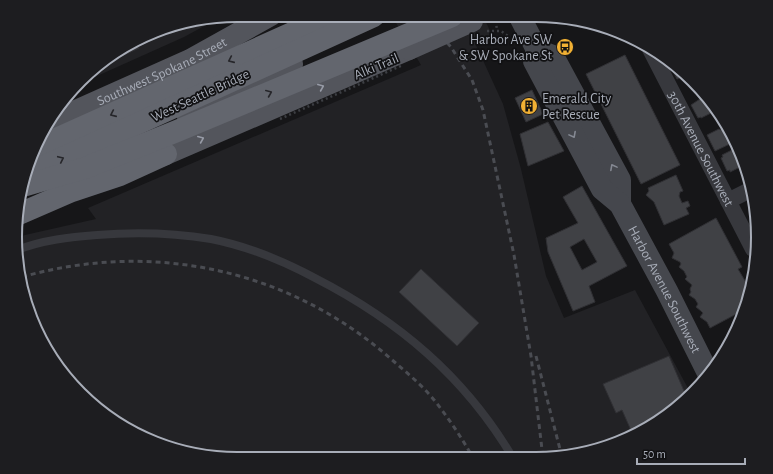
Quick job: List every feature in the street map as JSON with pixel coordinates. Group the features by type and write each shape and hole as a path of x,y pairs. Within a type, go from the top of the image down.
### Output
{"highway":[{"name":"West Seattle Bridge","path":"43,145 317,22"},
{"name":"West Seattle Bridge","path":"32,172 369,22"},
{"path":"28,184 85,168 170,134 473,22"},
{"path":"24,212 166,154"}],"main road":[{"name":"Southwest Spokane Street","path":"57,119 190,60 258,22"},
{"path":"190,60 290,22"},
{"path":"26,196 180,121 370,22"},
{"path":"26,197 74,181 118,170 166,154 409,56 474,22"},
{"name":"Harbor Avenue Southwest","path":"523,22 537,50 534,61 602,189 620,204 667,291 706,369"}],"street":[{"name":"30th Avenue Southwest","path":"655,58 751,245"},
{"path":"728,201 746,192"}],"lane":[{"path":"22,249 66,237 122,233 169,234 212,240 251,250 296,268 339,290 384,318 421,347 451,375 480,408 509,452"}],"path":[{"name":"Alki Trail","path":"280,119 409,56"}],"shaded area":[{"path":"396,22 486,22 492,35 475,43 503,104 521,169 546,276 564,318 635,290 688,389 678,399 644,423 618,436 592,445 550,452 223,452 181,445 142,430 106,408 75,379 58,356 44,332 33,306 26,279 22,251 22,236 96,219 88,208 421,65"},
{"path":"208,24 184,37 92,78 106,66 142,44 181,29"}],"building":[{"path":"138,46 139,48 122,56"},
{"path":"625,55 680,165 641,184 586,74"},
{"path":"673,71 680,78 677,79"},
{"name":"Emerald City Pet Rescue","path":"532,90 543,114 526,122 515,98"},
{"path":"701,98 712,113 698,118 691,105"},
{"path":"548,122 564,151 528,166 520,134"},
{"path":"719,129 722,129 730,144 715,151 707,135"},
{"path":"733,150 740,167 730,172 730,170 727,171 721,158 723,157 722,155"},
{"path":"676,175 683,191 680,192 679,196 682,203 688,201 690,206 686,208 689,214 664,225 654,202 646,195 649,191 648,188"},
{"path":"582,186 627,266 589,286 595,302 573,311 548,252 546,238 578,223 563,197","holes":["584,239 597,262 582,270 570,247"]},
{"path":"716,218 742,267 738,269 746,283 737,314 710,328 707,322 700,317 703,313 696,307 698,304 695,299 689,295 692,285 685,279 687,277 684,271 679,267 681,264 680,262 672,258 674,253 669,244"},
{"path":"421,269 479,323 457,346 399,292"},
{"path":"669,356 684,391 687,390 667,408 631,430 622,410 616,413 603,384"}],"railway":[{"path":"428,22 451,47 472,80 483,110 514,255 531,356 542,452"},
{"path":"26,276 71,266 120,262 169,263 217,270 264,284 309,303 351,328 391,359 430,395 455,429 469,452"},
{"path":"536,356 560,451"}],"place":[{"name":"Harbor Ave SW & SW Spokane St","path":"565,47"},
{"name":"Emerald City Pet Rescue","path":"529,106"}]}
